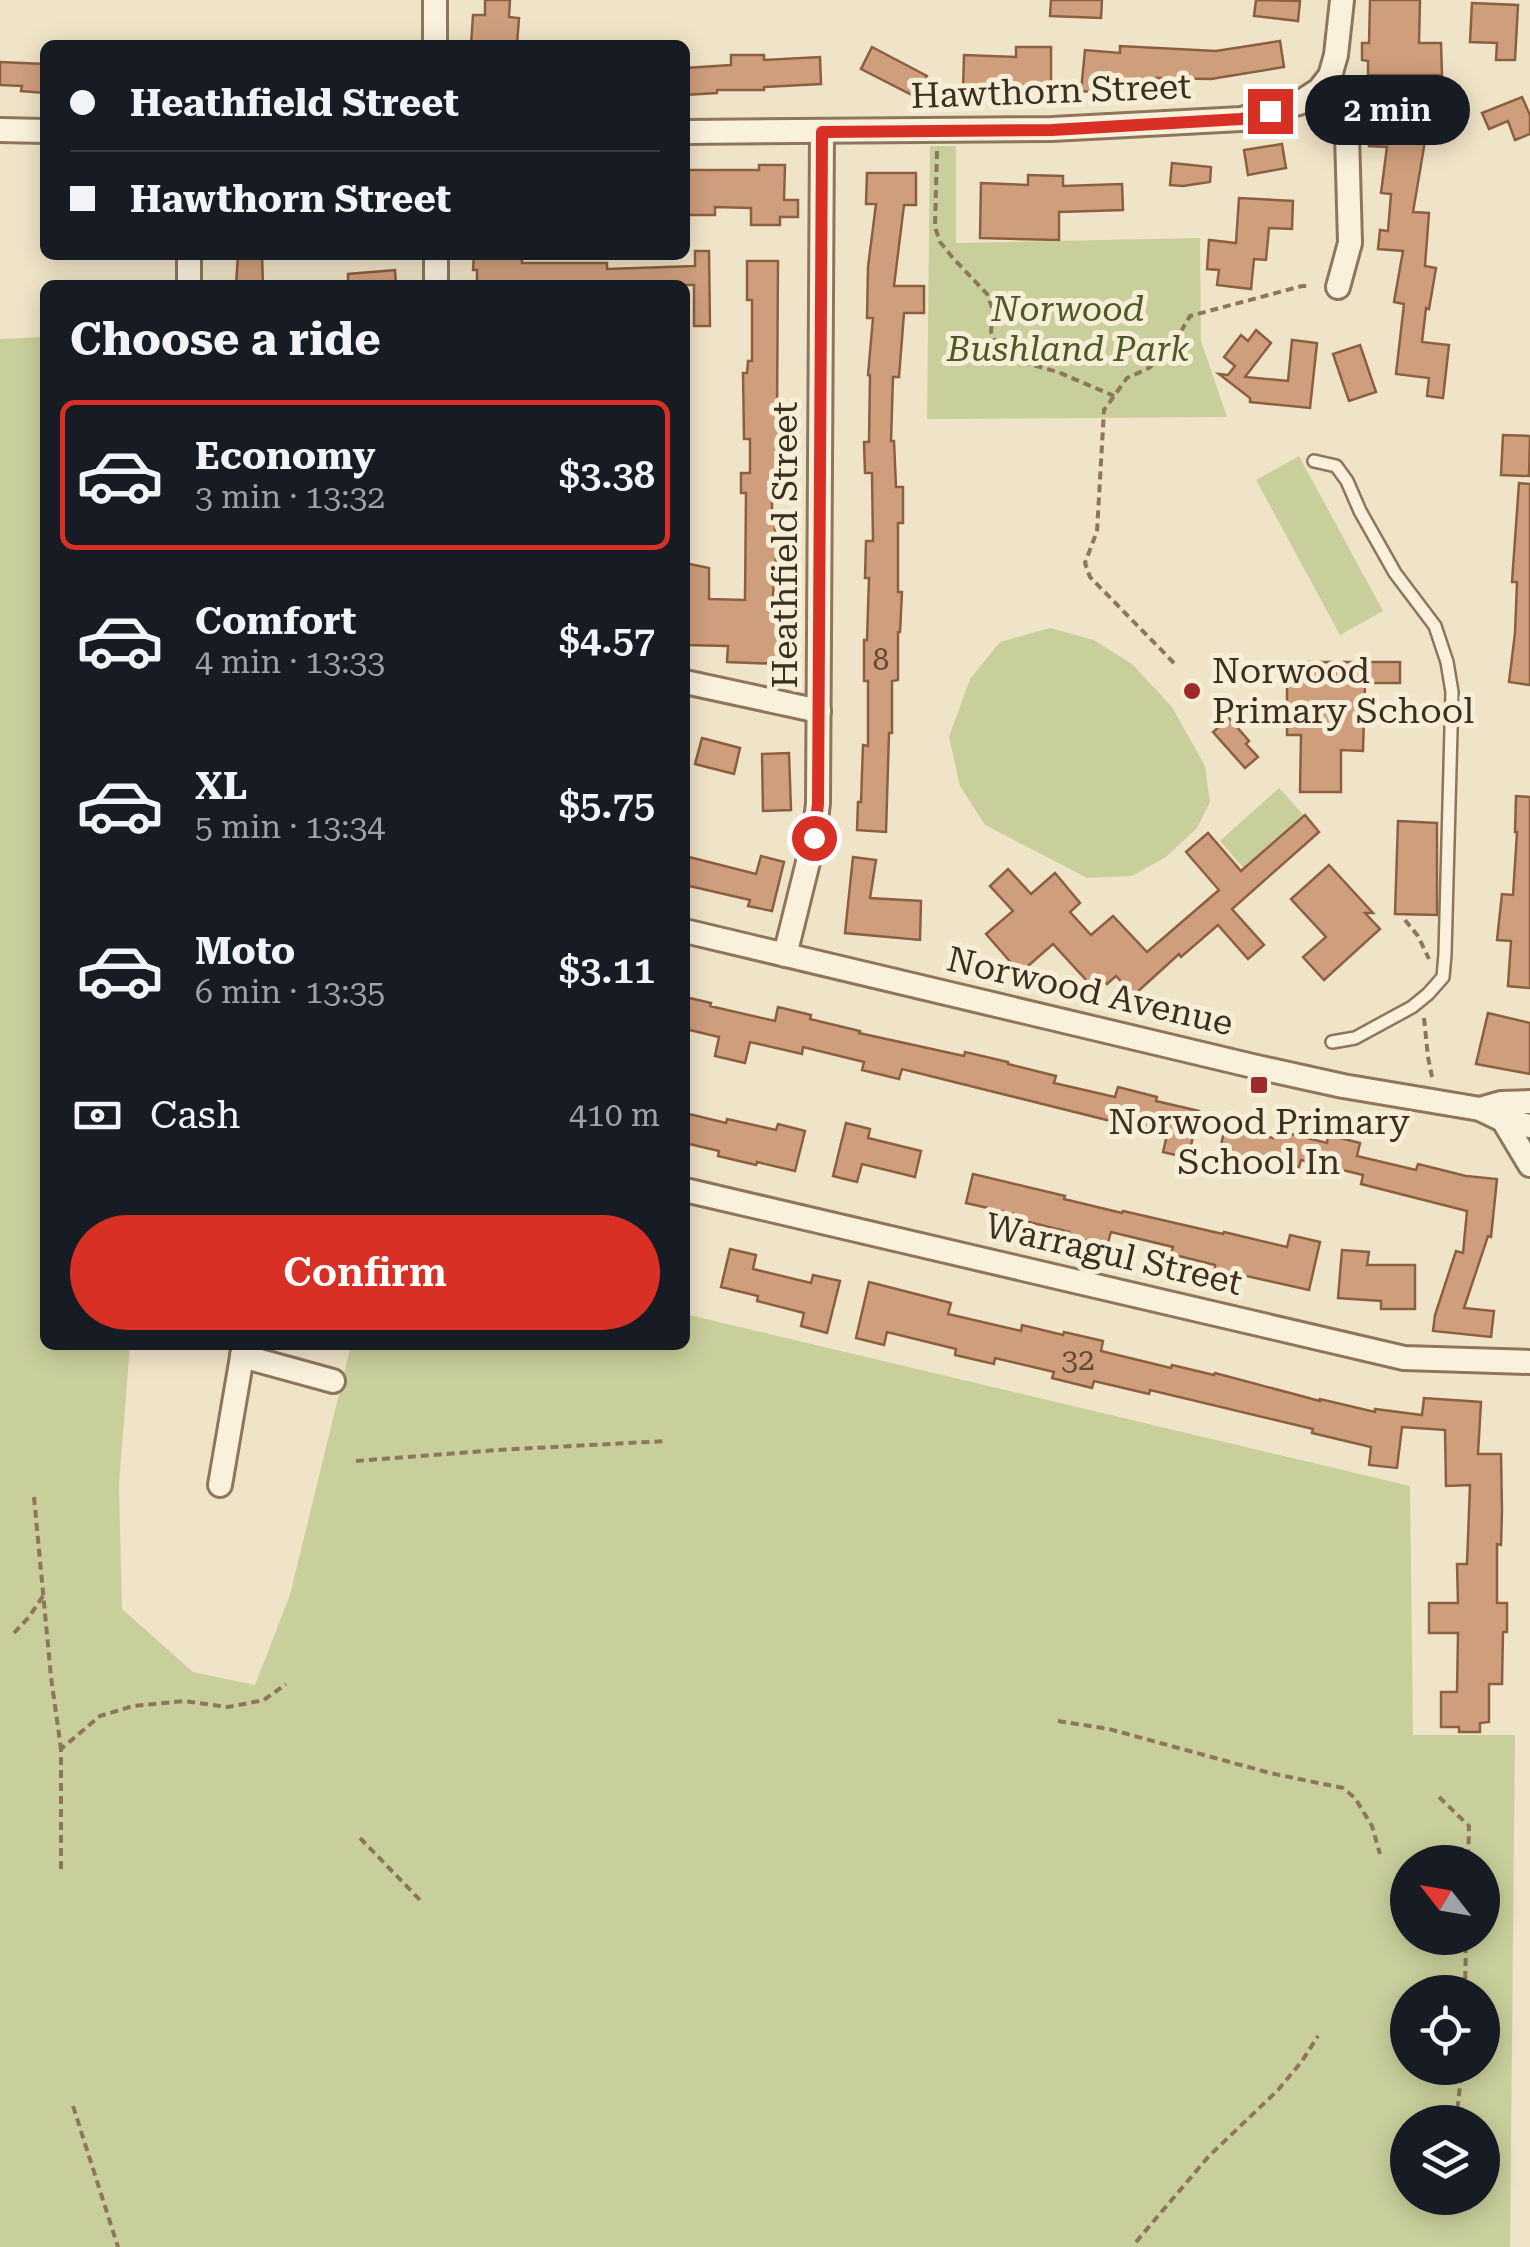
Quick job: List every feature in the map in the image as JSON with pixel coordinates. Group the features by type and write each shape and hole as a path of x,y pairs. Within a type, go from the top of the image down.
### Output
{"street":[{"path":"435,0 435,40"},
{"path":"1338,287 1350,243 1347,134 1342,118 1319,90 1330,76 1336,55 1342,0"},
{"name":"Hawthorn Street","path":"690,132 1052,130 1241,119 1299,103 1319,90"},
{"path":"0,130 40,131"},
{"name":"Heathfield Street","path":"785,954 814,838 818,804 822,132"},
{"path":"690,683 819,712"},
{"name":"Norwood Avenue","path":"690,932 1257,1067 1480,1109 1530,1126"},
{"name":"Norwood Avenue","path":"1480,1109 1501,1103 1530,1102"},
{"path":"1504,1120 1530,1165"},
{"name":"Warragul Street","path":"690,1191 1404,1358 1530,1362"},
{"path":"220,1484 243,1350 333,1381"}],"lane":[{"path":"1314,461 1336,466 1347,481 1395,573 1435,626 1452,692 1446,954 1442,977 1434,989 1412,1006 1355,1038 1332,1042"}],"path":[{"path":"936,140 935,227 952,258 987,294 993,310 991,332 997,346 1011,359 1058,372 1114,396"},
{"path":"1174,663 1090,577 1085,563 1097,531 1104,410 1127,378 1149,368 1174,346 1190,316 1310,286"},
{"path":"356,1461 668,1441"},
{"path":"34,1497 61,1750 61,1869"},
{"path":"14,1633 43,1596"},
{"path":"61,1750 100,1716 134,1706 184,1701 228,1707 264,1700 286,1684"},
{"path":"1058,1721 1109,1728 1270,1774 1343,1788 1355,1798 1372,1826 1380,1854"},
{"path":"1439,1797 1469,1826 1468,1845"},
{"path":"360,1838 421,1901"},
{"path":"1136,2242 1209,2156 1278,2090 1318,2036"},
{"path":"73,2106 118,2247"}],"green space":[{"name":"Norwood Bushland Park","path":"930,146 956,146 956,243 1200,238 1201,341 1227,417 927,419"},
{"path":"40,337 40,1350 130,1350 119,1484 122,1609 193,1672 255,1685 290,1595 350,1350 690,1350 690,1315 1410,1486 1413,1735 1515,1735 1510,2247 0,2247 0,339"},
{"path":"1299,456 1383,611 1340,635 1256,480"},
{"path":"1050,628 1094,640 1132,664 1172,707 1205,766 1210,802 1197,828 1166,857 1132,876 1087,878 985,825 960,786 949,737 970,679 1000,642"},
{"path":"1279,788 1307,819 1247,872 1220,841"}],"building":[{"path":"485,0 510,0 509,17 519,18 517,40 471,40 473,15 485,15"},
{"path":"1051,0 1102,0 1101,18 1050,16"},
{"path":"1256,0 1300,1 1298,21 1254,16"},
{"path":"1370,0 1420,0 1419,43 1441,43 1442,75 1368,75 1368,61 1362,60 1362,43 1369,43"},
{"path":"1472,3 1518,5 1515,60 1496,60 1497,43 1470,42"},
{"path":"1280,41 1284,67 1211,79 1156,78 1156,89 1081,91 1085,50 1120,53 1120,46 1216,51"},
{"path":"872,47 927,76 916,97 861,69"},
{"path":"1016,47 1051,47 1051,89 963,89 964,55 1016,57"},
{"path":"731,55 764,55 764,60 820,57 821,84 690,95 690,68 731,65"},
{"path":"0,62 40,64 40,93 21,91 22,86 0,85"},
{"path":"1522,97 1530,115 1530,134 1515,140 1508,121 1489,129 1482,113"},
{"path":"1370,106 1426,108 1425,141 1413,212 1429,213 1425,266 1436,268 1422,342 1449,345 1443,398 1427,396 1429,378 1396,374 1404,304 1394,302 1403,251 1378,249 1380,230 1388,231 1391,194 1381,193 1387,147 1369,146"},
{"path":"1282,144 1286,168 1248,175 1244,150"},
{"path":"1172,163 1211,167 1210,182 1170,185"},
{"path":"759,165 785,165 784,200 798,200 798,217 780,217 780,225 751,225 751,208 715,207 715,215 690,215 690,170 759,170"},
{"path":"867,173 916,173 916,205 904,205 894,286 924,286 924,313 904,313 899,377 893,377 891,441 896,487 903,487 903,523 898,523 898,592 902,592 898,680 892,681 886,832 857,830 863,745 868,746 868,681 864,681 869,578 865,578 866,541 873,541 872,473 865,473 864,442 869,442 868,375 873,318 867,318 868,267 876,204 866,204"},
{"path":"1028,175 1063,176 1063,186 1122,184 1123,210 1059,212 1059,240 980,238 981,183 1028,185"},
{"path":"1239,198 1293,201 1292,229 1269,228 1266,260 1254,259 1251,289 1217,285 1219,270 1207,269 1209,240 1236,243"},
{"path":"695,251 709,251 710,326 694,326 694,285 690,285 690,280 477,280 477,270 473,270 474,260 607,263 607,269 695,266"},
{"path":"238,260 262,260 263,280 236,280"},
{"path":"747,261 778,261 777,415 781,415 781,456 778,496 772,496 772,524 777,542 773,595 778,596 779,664 727,662 728,646 690,645 690,564 709,568 709,599 745,600 746,493 741,493 741,473 750,473 750,439 744,439 743,373 747,373 748,361 752,361 752,300 747,300"},
{"path":"395,270 396,280 348,280 348,274"},
{"path":"1256,330 1271,343 1245,377 1288,381 1292,340 1317,343 1310,408 1250,402 1219,374 1228,375 1235,366 1224,357 1241,335 1248,341"},
{"path":"1360,345 1376,392 1349,401 1333,354"},
{"path":"1503,435 1530,436 1529,476 1501,475"},
{"path":"1519,483 1530,484 1530,685 1509,682 1515,633 1517,582 1512,582"},
{"path":"1283,662 1400,662 1400,683 1365,683 1363,751 1341,750 1341,792 1300,792 1301,735 1287,735"},
{"path":"1229,718 1258,757 1245,768 1213,732"},
{"path":"702,738 740,748 734,774 695,764"},
{"path":"789,753 791,810 763,811 762,754"},
{"path":"1516,796 1530,797 1530,988 1508,986 1511,941 1497,940 1502,894 1513,895"},
{"path":"1305,815 1319,832 1232,909 1264,945 1248,959 1218,925 1134,995 1116,976 1107,984 1097,974 1088,982 1053,944 1020,973 986,934 1013,911 990,886 1008,869 1031,894 1055,873 1080,903 1070,912 1091,935 1113,916 1147,952 1219,890 1186,852 1208,833 1241,871"},
{"path":"1398,821 1437,823 1437,915 1395,914"},
{"path":"761,856 784,862 772,911 748,906 750,900 690,886 690,857 756,874"},
{"path":"853,857 876,860 870,898 921,901 920,940 845,933"},
{"path":"1329,865 1373,913 1365,913 1380,929 1324,980 1303,957 1326,937 1291,899"},
{"path":"690,998 775,1021 778,1007 859,1033 1008,1062 1056,1076 1054,1083 1115,1097 1118,1087 1199,1111 1188,1158 1163,1152 1167,1135 902,1069 899,1079 862,1070 864,1062 803,1047 802,1054 750,1042 745,1063 715,1056 719,1037 690,1030"},
{"path":"1488,1013 1530,1023 1530,1074 1476,1064"},
{"path":"690,1114 726,1123 727,1119 776,1130 778,1124 805,1131 795,1171 718,1156 719,1151 690,1144"},
{"path":"846,1123 870,1129 868,1138 921,1151 915,1177 862,1164 857,1182 833,1176"},
{"path":"1225,1127 1273,1138 1275,1130 1327,1143 1328,1135 1360,1143 1357,1156 1416,1170 1418,1164 1497,1179 1491,1237 1488,1236 1464,1308 1494,1311 1491,1337 1433,1331 1456,1251 1463,1253 1467,1211 1361,1184 1363,1175 1301,1160 1299,1167 1253,1156 1250,1167 1218,1159"},
{"path":"973,1174 1122,1213 1287,1247 1290,1235 1320,1242 1309,1290 1215,1269 1215,1265 1171,1254 1173,1247 1111,1232 1107,1246 1013,1218 1014,1214 966,1203"},
{"path":"730,1249 756,1255 753,1269 811,1283 813,1275 840,1281 827,1333 801,1326 804,1313 721,1287"},
{"path":"1342,1250 1369,1252 1367,1265 1415,1265 1415,1309 1381,1309 1381,1301 1338,1298"},
{"path":"869,1282 951,1303 948,1314 1021,1331 1022,1325 1063,1335 1064,1332 1103,1341 1101,1351 1171,1368 1172,1365 1215,1373 1375,1412 1422,1415 1424,1398 1481,1402 1478,1454 1501,1454 1497,1603 1507,1603 1502,1684 1489,1684 1489,1722 1480,1723 1480,1732 1441,1727 1441,1692 1457,1692 1458,1633 1429,1633 1429,1603 1458,1603 1457,1564 1467,1564 1470,1485 1446,1486 1445,1430 1402,1427 1397,1468 1369,1465 1371,1447 1312,1433 1313,1429 1150,1390 1149,1394 1094,1381 1092,1388 1052,1378 1054,1372 995,1358 994,1364 955,1355 956,1349 887,1332 884,1345 856,1338"}],"place":[{"name":"Norwood Primary School","path":"1192,691"},
{"name":"Norwood Primary School In","path":"1259,1085"}],"route":[{"path":"814,838 818,804 822,132 1052,130 1241,119 1270,111"}]}
